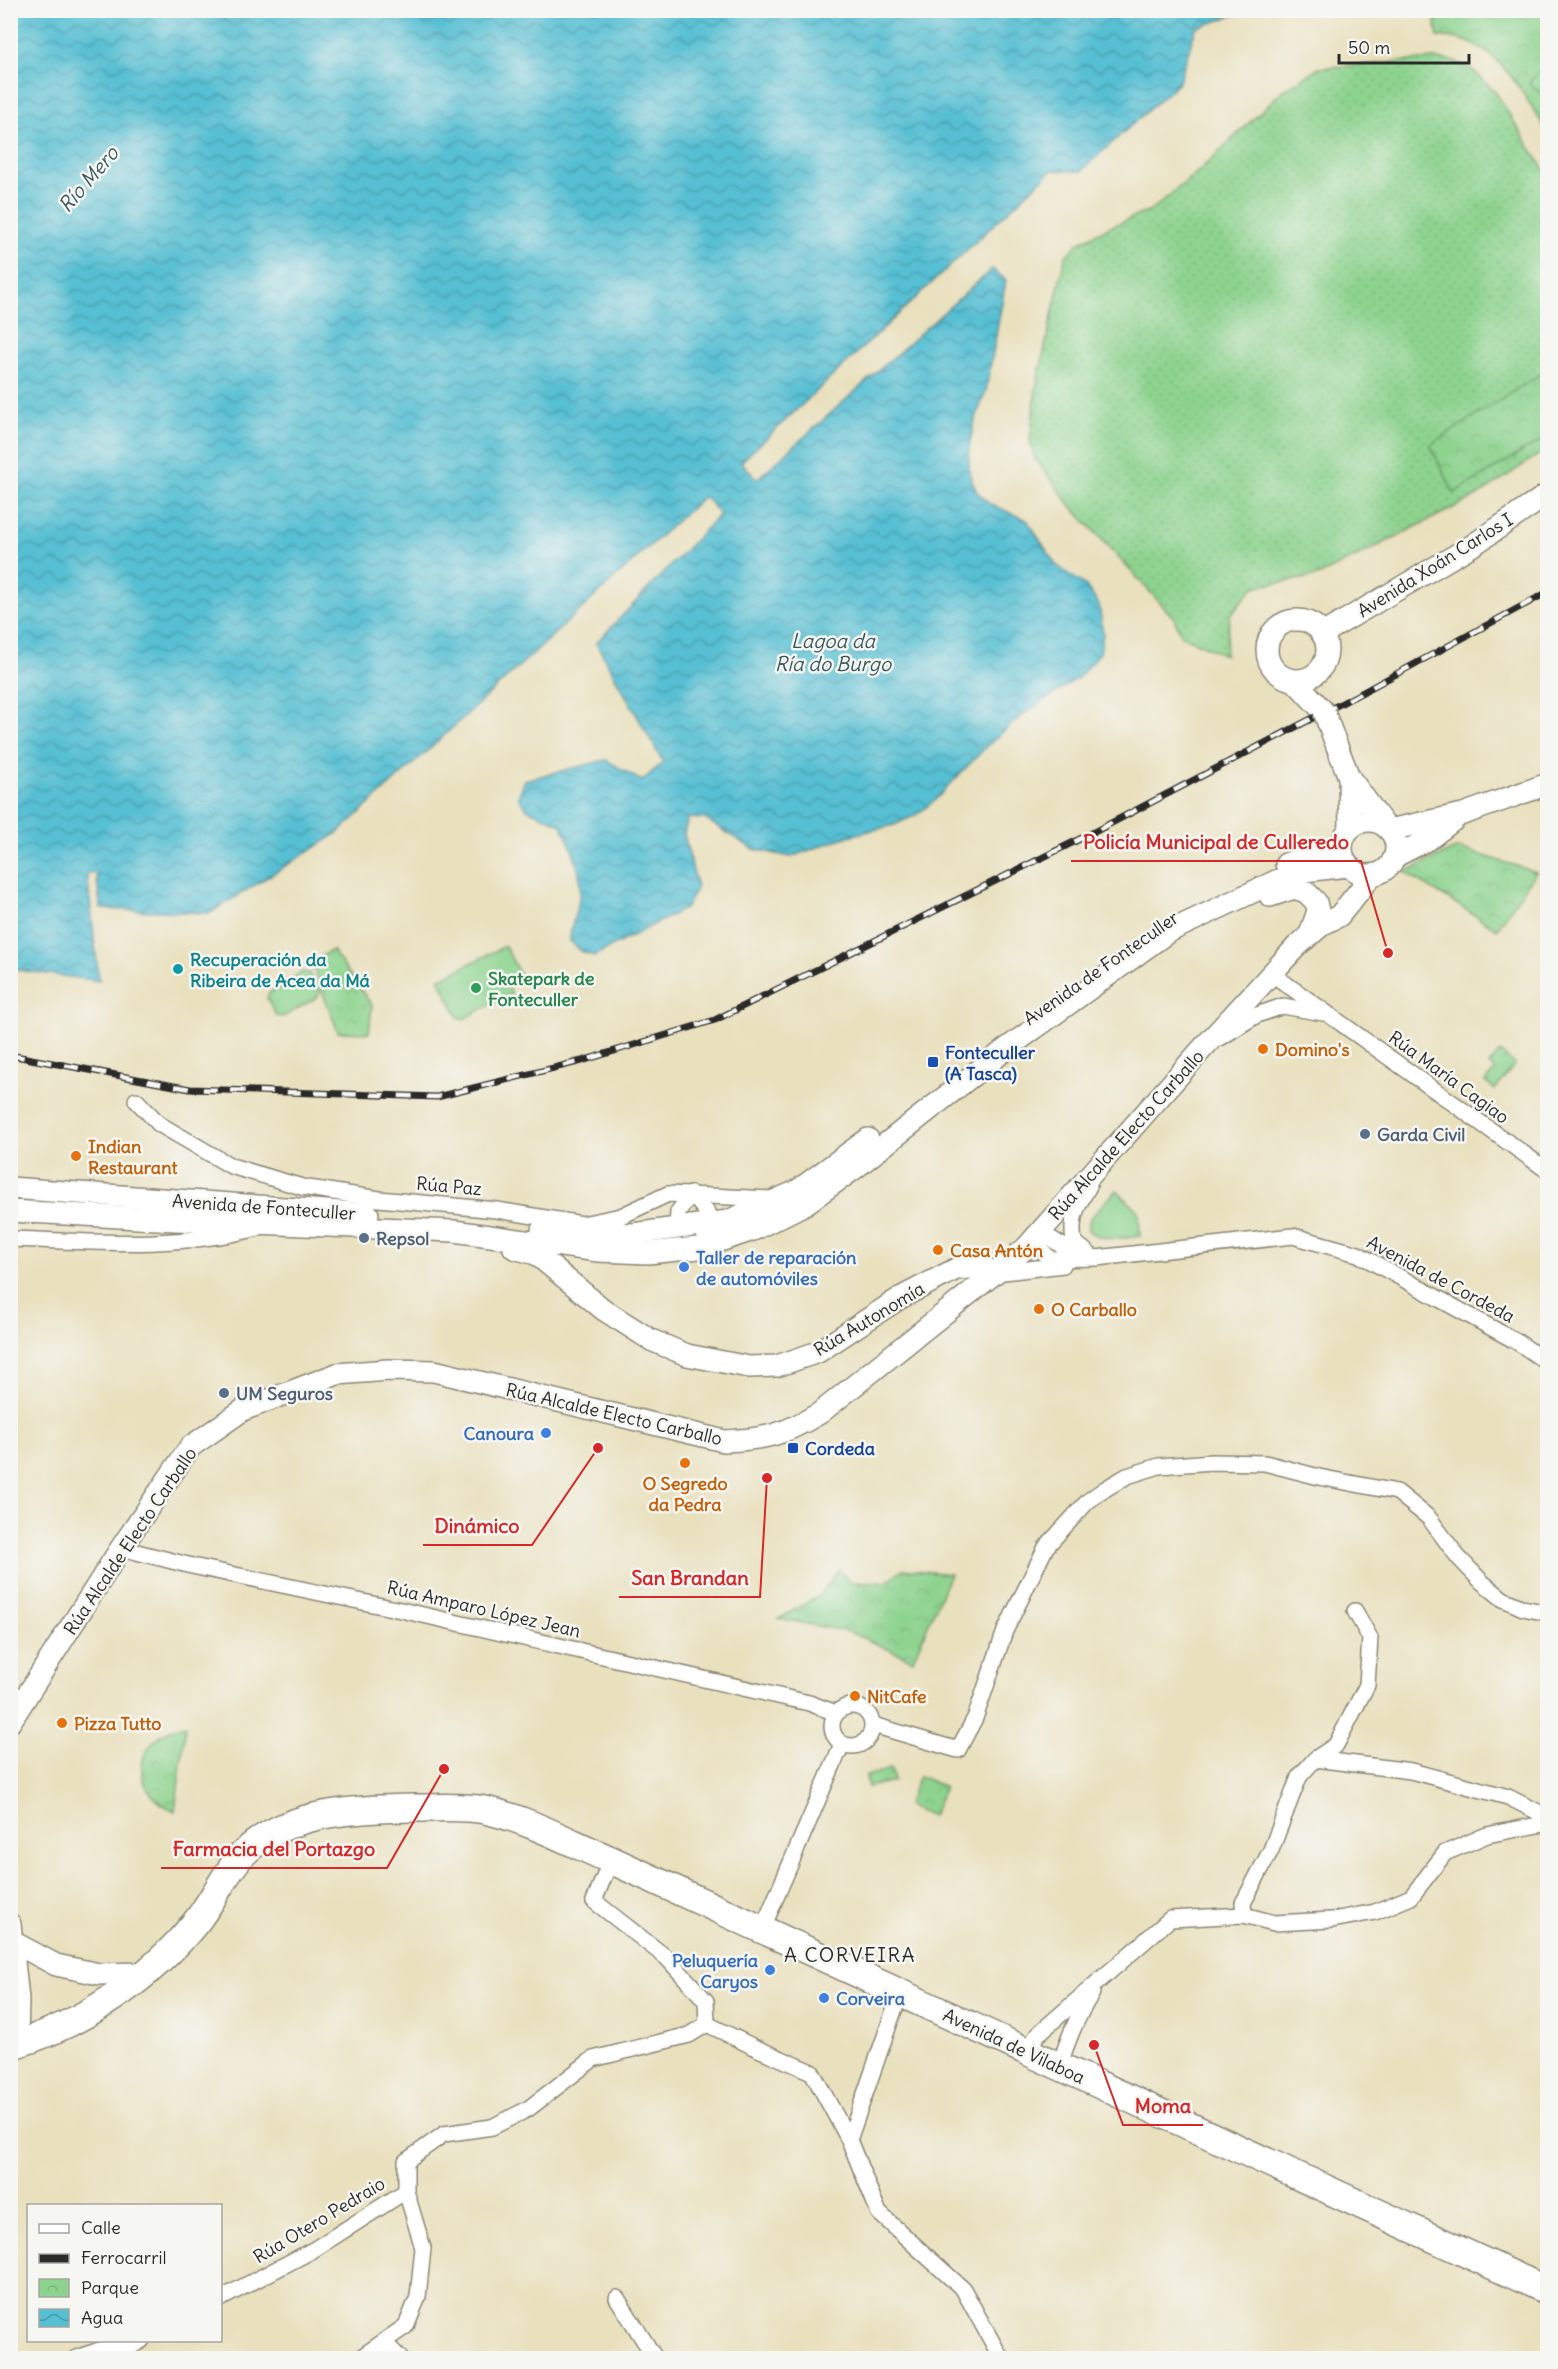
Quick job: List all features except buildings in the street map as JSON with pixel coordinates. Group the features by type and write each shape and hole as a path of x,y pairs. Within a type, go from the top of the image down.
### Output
{"highway":[{"name":"Avenida de Vilaboa","path":"14,2045 70,2024 108,2002 144,1973 195,1923 243,1854 267,1835 295,1823 320,1816 386,1809 460,1807 486,1810 517,1820 611,1860 1027,2054 1548,2291"}],"street":[{"name":"Avenida Xoán Carlos I","path":"1322,634 1473,544 1548,494"},
{"path":"1298,620 1315,627 1322,634 1326,643 1327,654 1318,672 1303,680 1295,681 1278,675 1268,660 1268,641 1273,632 1280,626 1298,620"},
{"path":"1318,672 1324,712 1349,777 1387,828 1395,843 1394,857"},
{"path":"1295,681 1324,712"},
{"path":"1349,777 1346,836 1342,852 1359,871 1386,869 1394,857 1429,839 1463,814"},
{"path":"1346,836 1367,821 1387,828 1463,814 1548,784"},
{"name":"Avenida de Fonteculler","path":"10,1211 454,1231 598,1251 648,1253 698,1248 753,1230 797,1191 841,1160 958,1069 1122,949 1172,916 1346,836"},
{"name":"Avenida de Fonteculler","path":"10,1190 330,1211 545,1231 633,1234 677,1228 704,1228 805,1204 1006,1049 1168,932 1276,881 1304,871 1359,871"},
{"name":"Rúa Alcalde Electo Carballo","path":"10,1722 121,1548 190,1447 243,1410 336,1374 388,1370 434,1371 724,1442 757,1439 789,1431 820,1413 1026,1248 1202,1049 1317,929 1359,871"},
{"path":"1168,932 1294,888 1306,892 1317,902 1317,929"},
{"name":"Rúa María Cagiao","path":"1272,974 1548,1172"},
{"name":"Rúa María Cagiao","path":"1202,1049 1257,1015 1283,1006 1328,1014"},
{"name":"Rúa Paz","path":"136,1100 159,1124 231,1166 302,1187 379,1199 497,1210 582,1224 621,1216 668,1194 691,1194 775,1210"},
{"path":"1097,1258 1074,1242 1071,1225 1104,1159"},
{"path":"10,1190 55,1200 124,1209 147,1218"},
{"path":"598,1251 700,1238 707,1212 691,1194 678,1212 677,1228"},
{"name":"Avenida de Fonteculler","path":"139,1244 147,1218"},
{"path":"10,1239 139,1244 224,1237 274,1224"},
{"name":"Rúa Autonomía","path":"454,1231 483,1245 507,1246 536,1254 604,1310 651,1340 687,1355 749,1367 777,1366 818,1352 900,1298 956,1269 983,1267 995,1272"},
{"name":"Avenida de Cordeda","path":"1040,1232 1071,1251 1097,1258"},
{"name":"Avenida de Cordeda","path":"995,1272 1041,1269 1082,1263 1097,1258 1293,1236 1358,1254 1519,1343 1548,1363"},
{"path":"873,1725 958,1750 975,1718 1005,1631 1046,1547 1088,1501 1127,1476 1159,1466 1212,1462 1265,1463 1329,1479 1397,1492 1429,1518 1458,1557 1482,1582 1503,1599 1523,1608 1548,1613"},
{"name":"Rúa Amparo López Jean","path":"121,1548 192,1566 401,1610 797,1700 836,1713"},
{"path":"1244,1914 1243,1902 1271,1850 1299,1777 1315,1759 1336,1744 1366,1685 1370,1638 1355,1611"},
{"path":"858,1706 866,1711 873,1725 869,1737 860,1745 848,1746 836,1740 831,1726 836,1713 842,1708 858,1706"},
{"path":"762,1930 842,1744"},
{"path":"1315,1759 1411,1771 1508,1797 1548,1817"},
{"path":"1027,2054 1037,2035 1170,1919 1244,1914 1274,1923 1332,1920 1376,1912 1411,1897 1445,1853 1487,1835 1548,1823"},
{"path":"611,1860 594,1901 667,1958 706,2001 708,2024"},
{"path":"11,1938 56,1965 99,1974 144,1973"},
{"path":"11,1938 18,1999 14,2045"},
{"path":"1059,2068 1068,2037 1082,2009 1104,1976"},
{"path":"849,2140 900,1993"},
{"path":"1051,2023 1061,2022 1067,2026 1068,2037"},
{"path":"708,2024 812,2072 849,2140 879,2213 963,2289 1001,2358"},
{"path":"360,2358 406,2326 418,2297 423,2248 406,2191 406,2161 444,2134 492,2127 528,2109 593,2059 689,2035 708,2024"},
{"name":"Rúa Otero Pedraio","path":"222,2298 313,2250 406,2191"},
{"path":"617,2298 655,2358"},
{"path":"76,2358 123,2342"},
{"path":"112,2358 139,2342"},
{"path":"384,2342 400,2358"}],"green space":[{"path":"1433,11 1547,11 1547,131 1516,83 1490,55 1475,45 1458,39 1438,37"},
{"path":"1434,59 1455,61 1472,69 1496,93 1547,174 1547,449 1477,496 1318,576 1254,587 1230,615 1225,655 1181,636 1174,618 1071,506 1035,459 1030,441 1036,388 1065,257 1078,243 1153,209 1203,167 1281,92 1318,68"},
{"path":"1547,61 1547,98 1529,83"},
{"path":"1547,370 1547,437 1454,493 1430,445"},
{"path":"1458,848 1536,872 1497,929 1404,872"},
{"name":"Skatepark de Fonteculler","path":"505,946 520,975 506,982 512,994 463,1019 459,1018 439,979"},
{"path":"332,950 372,1005 369,1033 338,1032 311,962"},
{"path":"302,972 309,973 320,992 318,997 283,1017 276,1016 267,998 269,993"},
{"path":"1500,1052 1515,1064 1495,1090 1485,1082 1495,1070 1489,1065"},
{"path":"1117,1190 1139,1212 1140,1236 1106,1238 1099,1237 1088,1230 1090,1218"},
{"path":"904,1569 950,1574 913,1660 849,1632 779,1619 820,1595 839,1570 850,1582 886,1582"},
{"path":"186,1725 175,1811 159,1802 148,1790 143,1777 142,1764 146,1751 155,1740 169,1731"},
{"path":"891,1769 894,1781 868,1787 866,1776"},
{"path":"919,1776 945,1787 932,1816 907,1805"}],"water":[{"path":"11,10 1246,11 1196,28 1179,82 1081,171 1052,170 741,462 757,479 992,269 1006,280 986,391 975,420 969,447 969,468 972,481 977,492 990,504 1027,520 1056,565 1086,586 1099,605 1103,634 1100,653 1078,678 1022,715 986,747 935,800 916,815 894,825 848,836 791,857 753,849 705,819 688,818 684,834 697,887 686,908 594,956 581,951 570,941 580,893 578,866 572,849 561,824 527,809 518,797 525,780 606,760 642,781 663,762 596,643 720,514 704,496 337,834 210,913 101,909 96,873 87,874 99,981 11,969"}],"railway":[{"path":"10,1055 190,1089 437,1097 582,1061 715,1020 1096,831 1363,692 1548,592"}],"place":[{"name":"Policía Municipal de Culleredo","path":"1388,953"},
{"name":"Recuperación da Ribeira de Acea da Má","path":"178,969"},
{"name":"Skatepark de Fonteculler","path":"476,988"},
{"name":"Domino's","path":"1263,1049"},
{"name":"Fonteculler (A Tasca)","path":"933,1062"},
{"name":"Garda Civil","path":"1365,1134"},
{"name":"Indian Restaurant","path":"76,1156"},
{"name":"Repsol","path":"364,1238"},
{"name":"Casa Antón","path":"938,1250"},
{"name":"Taller de reparación de automóviles","path":"684,1267"},
{"name":"O Carballo","path":"1039,1309"},
{"name":"UM Seguros","path":"224,1393"},
{"name":"Canoura","path":"546,1433"},
{"name":"Dinámico","path":"598,1448"},
{"name":"Cordeda","path":"793,1448"},
{"name":"O Segredo da Pedra","path":"685,1463"},
{"name":"San Brandan","path":"767,1478"},
{"name":"NitCafe","path":"855,1696"},
{"name":"Pizza Tutto","path":"62,1723"},
{"name":"Farmacia del Portazgo","path":"444,1769"},
{"name":"Peluquería Caryos","path":"770,1970"},
{"name":"Corveira","path":"824,1998"},
{"name":"Moma","path":"1094,2045"}],"district":[{"name":"A CORVEIRA","path":"850,1954"}],"water label":[{"name":"Río Mero","path":"88,179"},
{"name":"Lagoa da Ría do Burgo","path":"833,652"}]}
